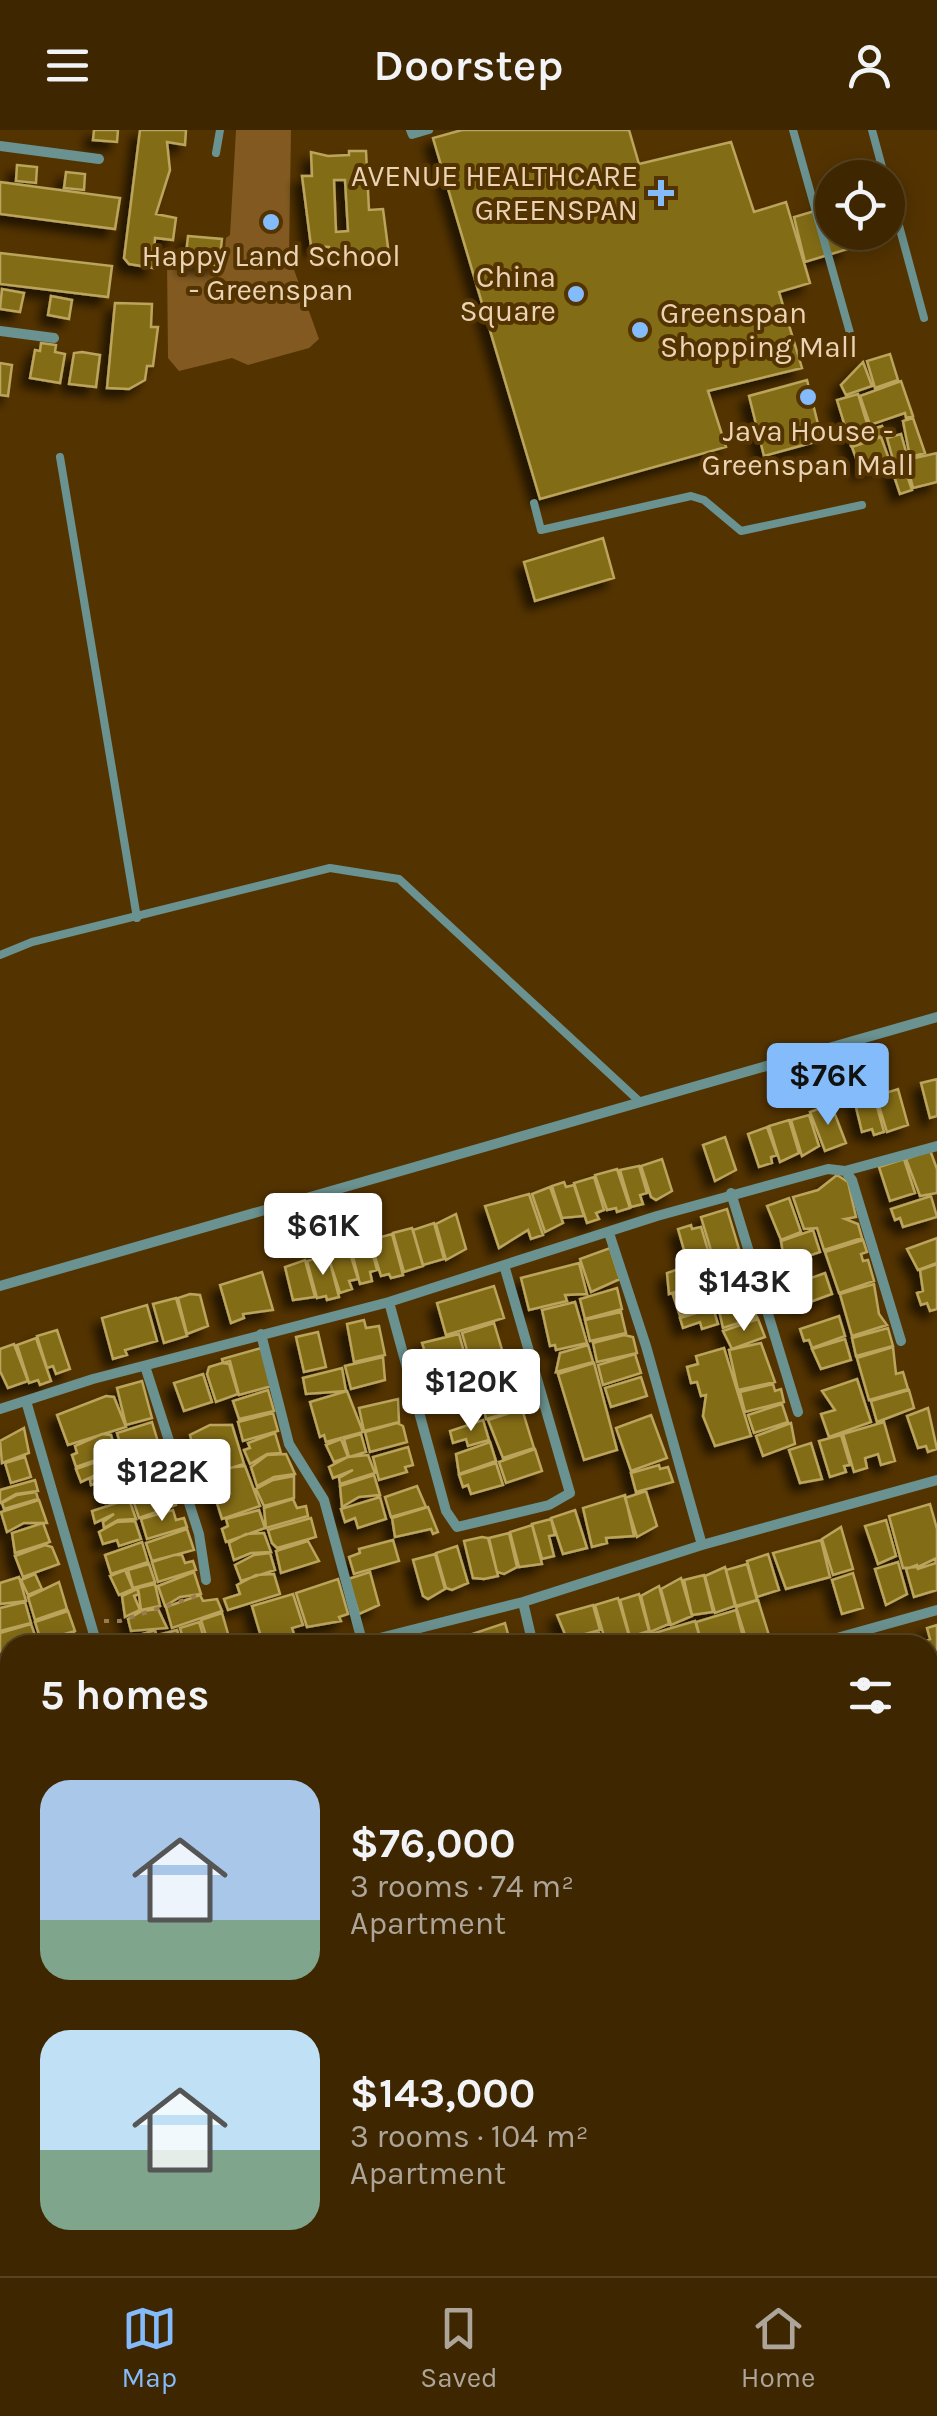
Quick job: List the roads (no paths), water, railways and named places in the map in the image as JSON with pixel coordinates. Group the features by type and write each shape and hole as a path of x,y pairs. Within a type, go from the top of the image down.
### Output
{"street":[{"path":"0,146 99,159"},
{"path":"0,331 54,338"},
{"path":"0,1286 937,1017"},
{"path":"0,1409 144,1366 389,1302 731,1194 820,1170 845,1172 937,1146"},
{"path":"845,1172 854,1186 901,1341"},
{"path":"731,1194 798,1412"},
{"path":"609,1232 702,1545"},
{"path":"389,1302 446,1511 457,1526 549,1505 570,1493 504,1265"},
{"path":"261,1334 289,1444 324,1500 355,1635"},
{"path":"144,1366 199,1534 206,1580"},
{"path":"26,1402 94,1635"},
{"path":"389,1635 522,1602 702,1545 936,1482"},
{"path":"522,1602 530,1635"},
{"path":"848,1635 937,1610"}],"lane":[{"path":"216,153 220,130"},
{"path":"410,130 412,135 429,130"},
{"path":"793,130 852,340"},
{"path":"872,130 880,160"},
{"path":"905,248 924,318"},
{"path":"60,457 137,918"},
{"path":"534,503 541,530 692,496 704,500 742,532 862,505"},
{"path":"0,955 32,942 330,868 399,879 639,1101"}],"place":[{"name":"AVENUE HEALTHCARE GREENSPAN","path":"661,193"},
{"name":"Happy Land School - Greenspan","path":"271,222"},
{"name":"China Square","path":"576,294"},
{"name":"Greenspan Shopping Mall","path":"640,330"},
{"name":"Java House - Greenspan Mall","path":"808,397"}]}
